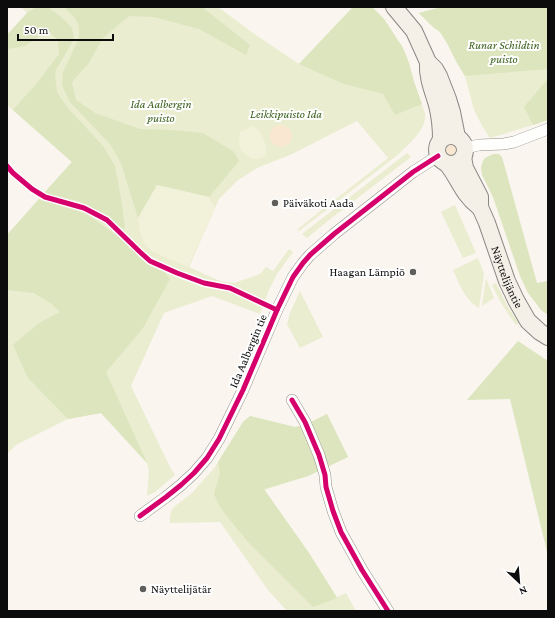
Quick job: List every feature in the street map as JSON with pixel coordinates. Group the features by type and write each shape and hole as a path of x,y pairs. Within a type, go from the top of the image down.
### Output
{"main road":[{"name":"Näyttelijäntie","path":"394,7 414,31 428,62 439,76 452,112 456,145 465,168 480,197 480,207 507,281 528,321 548,337"},
{"name":"Näyttelijäntie","path":"456,145 437,146 436,150 472,201 480,207"},
{"path":"442,160 456,163 461,160 456,145"}],"street":[{"path":"456,145 492,146 504,144 514,142 548,129"},
{"name":"Ida Aalbergin tie","path":"140,516 166,498 194,473 207,458 219,439 243,390 273,318 293,278 303,263 310,255 351,220 422,165 442,160"},
{"path":"292,400 305,422 319,455 325,475 326,487 341,532 362,570 388,611"}],"green space":[{"name":"Ida Aalbergin puisto","path":"21,7 218,7 299,64 353,7 372,7 384,19 403,48 425,114 423,126 415,138 405,148 299,231 297,231 299,228 388,158 357,121 290,155 259,167 238,180 219,199 189,267 220,281 234,283 260,274 266,267 273,271 289,249 293,252 277,274 260,314 212,296 164,313 131,386 175,475 155,492 147,496 149,470 147,463 101,413 68,419 16,445 7,454 7,235 72,162 7,105 7,35 27,13"},
{"path":"66,7 202,7 250,45 246,55 199,29 154,17 129,16 103,38 88,64 72,82 76,100 95,113 140,129 203,133 234,152 239,161 209,197 157,185 138,218 121,163 110,144 70,102 62,85 63,72 79,38 79,25"},
{"path":"353,7 372,7 384,19 403,48 422,104 395,115 383,94 344,84 299,64"},
{"name":"Runar Schildtin puisto","path":"442,7 548,7 548,120 490,138 474,110 465,76 447,43 440,32 419,13"},
{"name":"Runar Schildtin puisto","path":"442,7 548,7 548,69 465,76 440,32 419,13"},
{"path":"35,8 49,8 72,28 74,39 56,70 55,75 57,92 67,107 103,146 115,166 125,230 104,214 78,201 44,193 72,162 13,110 37,83 59,54 58,40 48,31 25,46 7,49 7,35 27,13"},
{"path":"548,79 548,120 533,125 524,107"},
{"path":"252,126 256,127 258,130 266,148 266,155 259,159 252,159 245,154 240,146 240,132"},
{"path":"407,153 411,157 307,238 302,234"},
{"path":"493,154 499,154 502,157 537,283 548,281 548,315 541,310 528,293 520,276 493,197 482,175 481,167 483,161 485,158"},
{"path":"157,185 209,197 215,208 188,267 153,252 144,243 140,232 138,218"},
{"path":"39,199 87,214 120,238 145,262 164,271 170,279 143,328 106,372 147,463 101,413 68,419 28,378 13,345 39,323 60,312 52,304 34,293 7,290 7,235"},
{"path":"455,205 476,253 463,258 441,212"},
{"path":"478,258 484,274 479,308 466,296 453,270"},
{"path":"486,278 494,298 482,306"},
{"path":"496,283 508,307 519,323 516,325 503,306 492,285"},
{"path":"300,291 323,337 300,348 287,324 290,313"},
{"path":"518,341 548,361 548,556 510,399 467,400"},
{"path":"327,414 348,457 308,476 264,490 309,553 337,597 346,593 356,611 287,611 268,590 220,522 170,523 171,511 192,493 215,467 243,422 250,416 295,427 307,424"},
{"path":"327,414 348,457 308,476 264,489 309,553 337,598 313,607 248,542 225,514 214,494 220,473 218,462 243,422 250,416 295,427 307,424"}],"sand":[{"path":"281,125 289,128 292,136 289,144 281,147 273,144 270,136 273,128"},
{"path":"450,142 456,144 458,150 456,156 450,158 444,156 442,150 444,144"}],"cycle path":[{"path":"140,516 181,485 207,458 219,439 243,390 277,310 293,277 303,263 334,234 413,172 438,156"},
{"path":"7,166 32,189 45,197 84,208 107,220 150,261 204,283 230,288 277,310"},
{"path":"292,400 305,422 319,455 325,475 326,487 341,532 362,570 388,611"}],"place":[{"name":"Päiväkoti Aada","path":"275,203"},
{"name":"Haagan Lämpiö","path":"413,272"},
{"name":"Näyttelijätär","path":"143,589"}],"park label":[{"name":"Leikkipuisto Ida","path":"286,114"}]}
